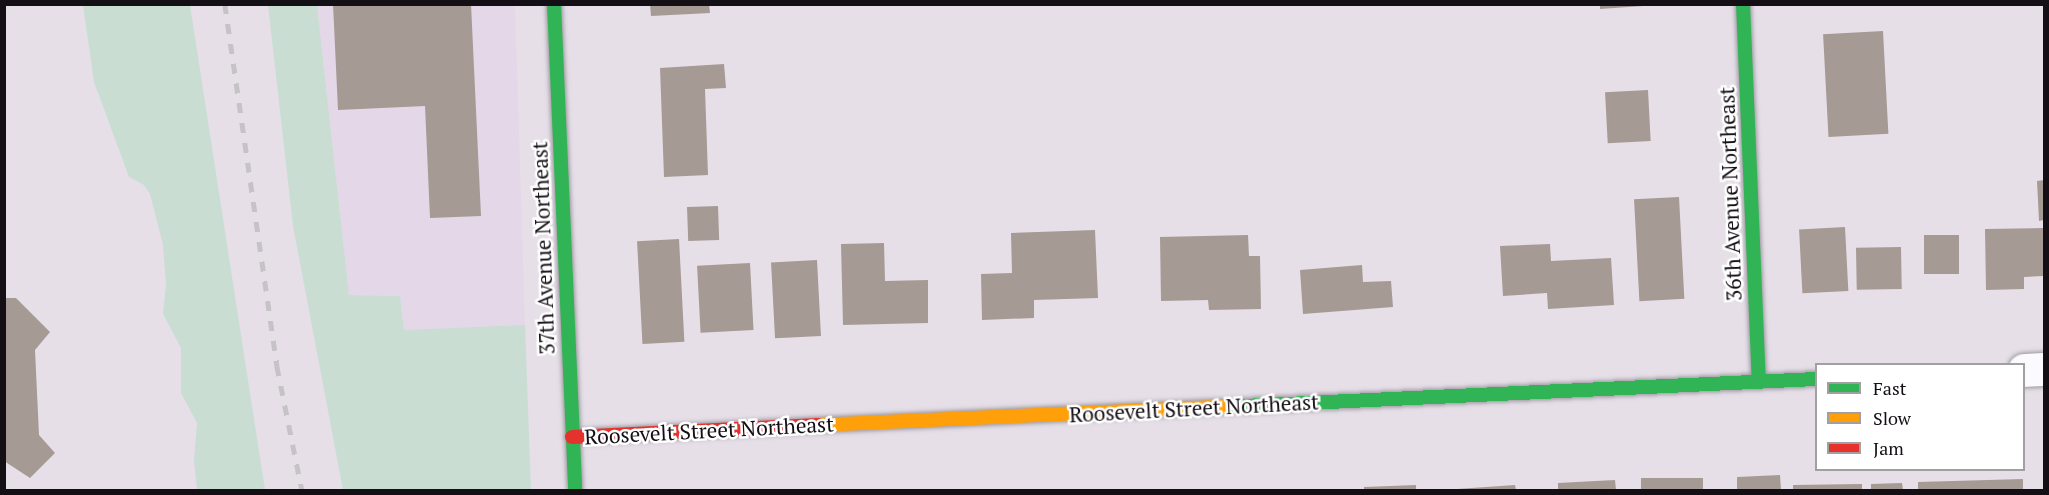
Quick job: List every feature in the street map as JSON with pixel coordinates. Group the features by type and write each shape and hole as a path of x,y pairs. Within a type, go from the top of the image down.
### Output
{"street":[{"name":"37th Avenue Northeast","path":"554,4 575,490"},
{"name":"36th Avenue Northeast","path":"1743,4 1759,381"},
{"path":"2025,370 2044,369"},
{"name":"Roosevelt Street Northeast","path":"572,437 1815,379"}],"shaded area":[{"path":"317,5 515,5 525,325 404,330 400,296 349,295"}],"green space":[{"path":"83,5 190,5 265,490 197,490 194,460 197,423 181,393 181,348 163,314 166,284 163,245 150,194 144,185 129,177 94,82"},
{"path":"268,5 317,5 349,295 400,296 404,330 525,325 531,490 343,490 293,226"}],"building":[{"path":"333,4 471,4 481,216 430,218 425,106 338,110"},
{"path":"650,4 709,4 710,13 651,16"},
{"path":"1600,4 1643,4 1643,6 1600,9"},
{"path":"1883,31 1888,134 1828,137 1823,34"},
{"path":"724,64 726,88 705,89 708,175 664,177 660,68"},
{"path":"1648,90 1651,141 1608,143 1605,92"},
{"path":"2044,180 2044,220 2039,221 2037,181"},
{"path":"1679,197 1684,299 1639,301 1634,199"},
{"path":"718,206 719,240 688,241 687,207"},
{"path":"1845,227 1848,291 1802,293 1799,229"},
{"path":"2044,228 2044,276 2024,277 2024,289 1986,290 1985,229"},
{"path":"1095,230 1098,298 1034,300 1034,318 982,320 981,274 1012,273 1011,233"},
{"path":"1248,235 1249,256 1260,256 1261,309 1209,310 1208,300 1161,301 1160,237"},
{"path":"1924,235 1959,235 1959,274 1924,274"},
{"path":"679,239 684,342 642,344 637,241"},
{"path":"884,243 885,281 928,280 928,323 843,325 841,244"},
{"path":"1550,244 1551,261 1611,258 1614,305 1548,309 1547,293 1503,296 1500,246"},
{"path":"1901,247 1902,289 1857,290 1856,248"},
{"path":"817,260 821,336 775,338 771,262"},
{"path":"750,263 754,330 701,333 697,266"},
{"path":"1362,265 1363,282 1391,281 1393,307 1303,314 1300,270"},
{"path":"4,298 16,298 50,332 35,350 39,435 55,453 30,478 4,461"},
{"path":"1780,475 1781,490 1737,490 1737,477"},
{"path":"1641,478 1703,478 1703,490 1641,490"},
{"path":"2023,479 2023,490 1918,490 1918,482"},
{"path":"1615,480 1616,490 1558,490 1558,483"},
{"path":"1902,483 1903,490 1871,490 1871,484"},
{"path":"1862,484 1862,490 1793,490 1793,485"},
{"path":"1416,485 1416,490 1364,490 1364,487"},
{"path":"1515,485 1516,490 1457,490 1457,489"}],"railway":[{"path":"225,4 277,366 302,490"}],"traffic: fast":[{"path":"554,4 575,490"},
{"path":"1743,4 1759,381"},
{"path":"1222,407 1815,379"}],"traffic: slow":[{"path":"819,425 1222,407"}],"traffic: jam":[{"path":"572,437 819,425"}]}
